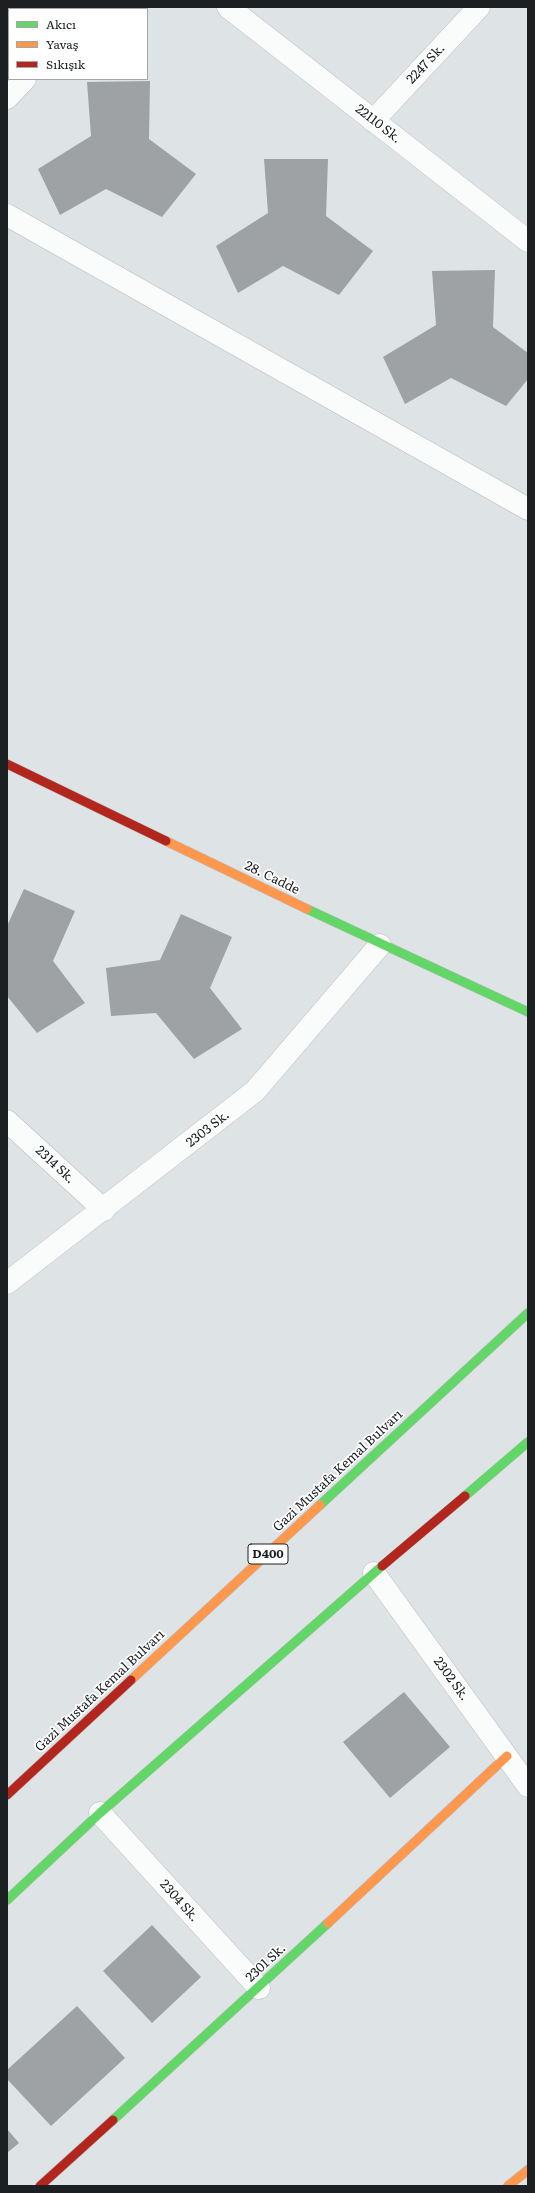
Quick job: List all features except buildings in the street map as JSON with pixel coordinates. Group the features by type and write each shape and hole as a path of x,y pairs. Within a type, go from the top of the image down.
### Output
{"main road":[{"name":"28. Cadde","path":"7,764 380,945 528,1012"},
{"name":"Gazi Mustafa Kemal Bulvarı","path":"7,1795 528,1313"},
{"path":"7,1900 100,1814 374,1573 528,1442"},
{"name":"2301 Sk.","path":"40,2186 259,1988 507,1756"},
{"path":"508,2186 528,2170"}],"street":[{"name":"22110 Sk.","path":"228,7 528,241"},
{"name":"2247 Sk.","path":"373,121 479,7"},
{"path":"7,98 24,80"},
{"path":"7,216 528,509"},
{"name":"2303 Sk.","path":"7,1283 104,1210 255,1092 380,945"},
{"name":"2314 Sk.","path":"7,1121 104,1210"},
{"name":"2302 Sk.","path":"374,1573 528,1786"},
{"name":"2304 Sk.","path":"100,1814 259,1988"}],"traffic: fast":[{"path":"307,909 528,1012"},
{"path":"320,1505 528,1313"},
{"path":"465,1496 528,1442"},
{"path":"7,1900 100,1813 382,1566"},
{"path":"113,2120 328,1923"}],"traffic: slow":[{"path":"166,841 307,909"},
{"path":"131,1680 320,1505"},
{"path":"328,1923 507,1756"},
{"path":"508,2186 528,2170"}],"traffic: jam":[{"path":"7,764 166,841"},
{"path":"382,1566 465,1496"},
{"path":"7,1795 131,1680"},
{"path":"40,2186 113,2120"}]}
